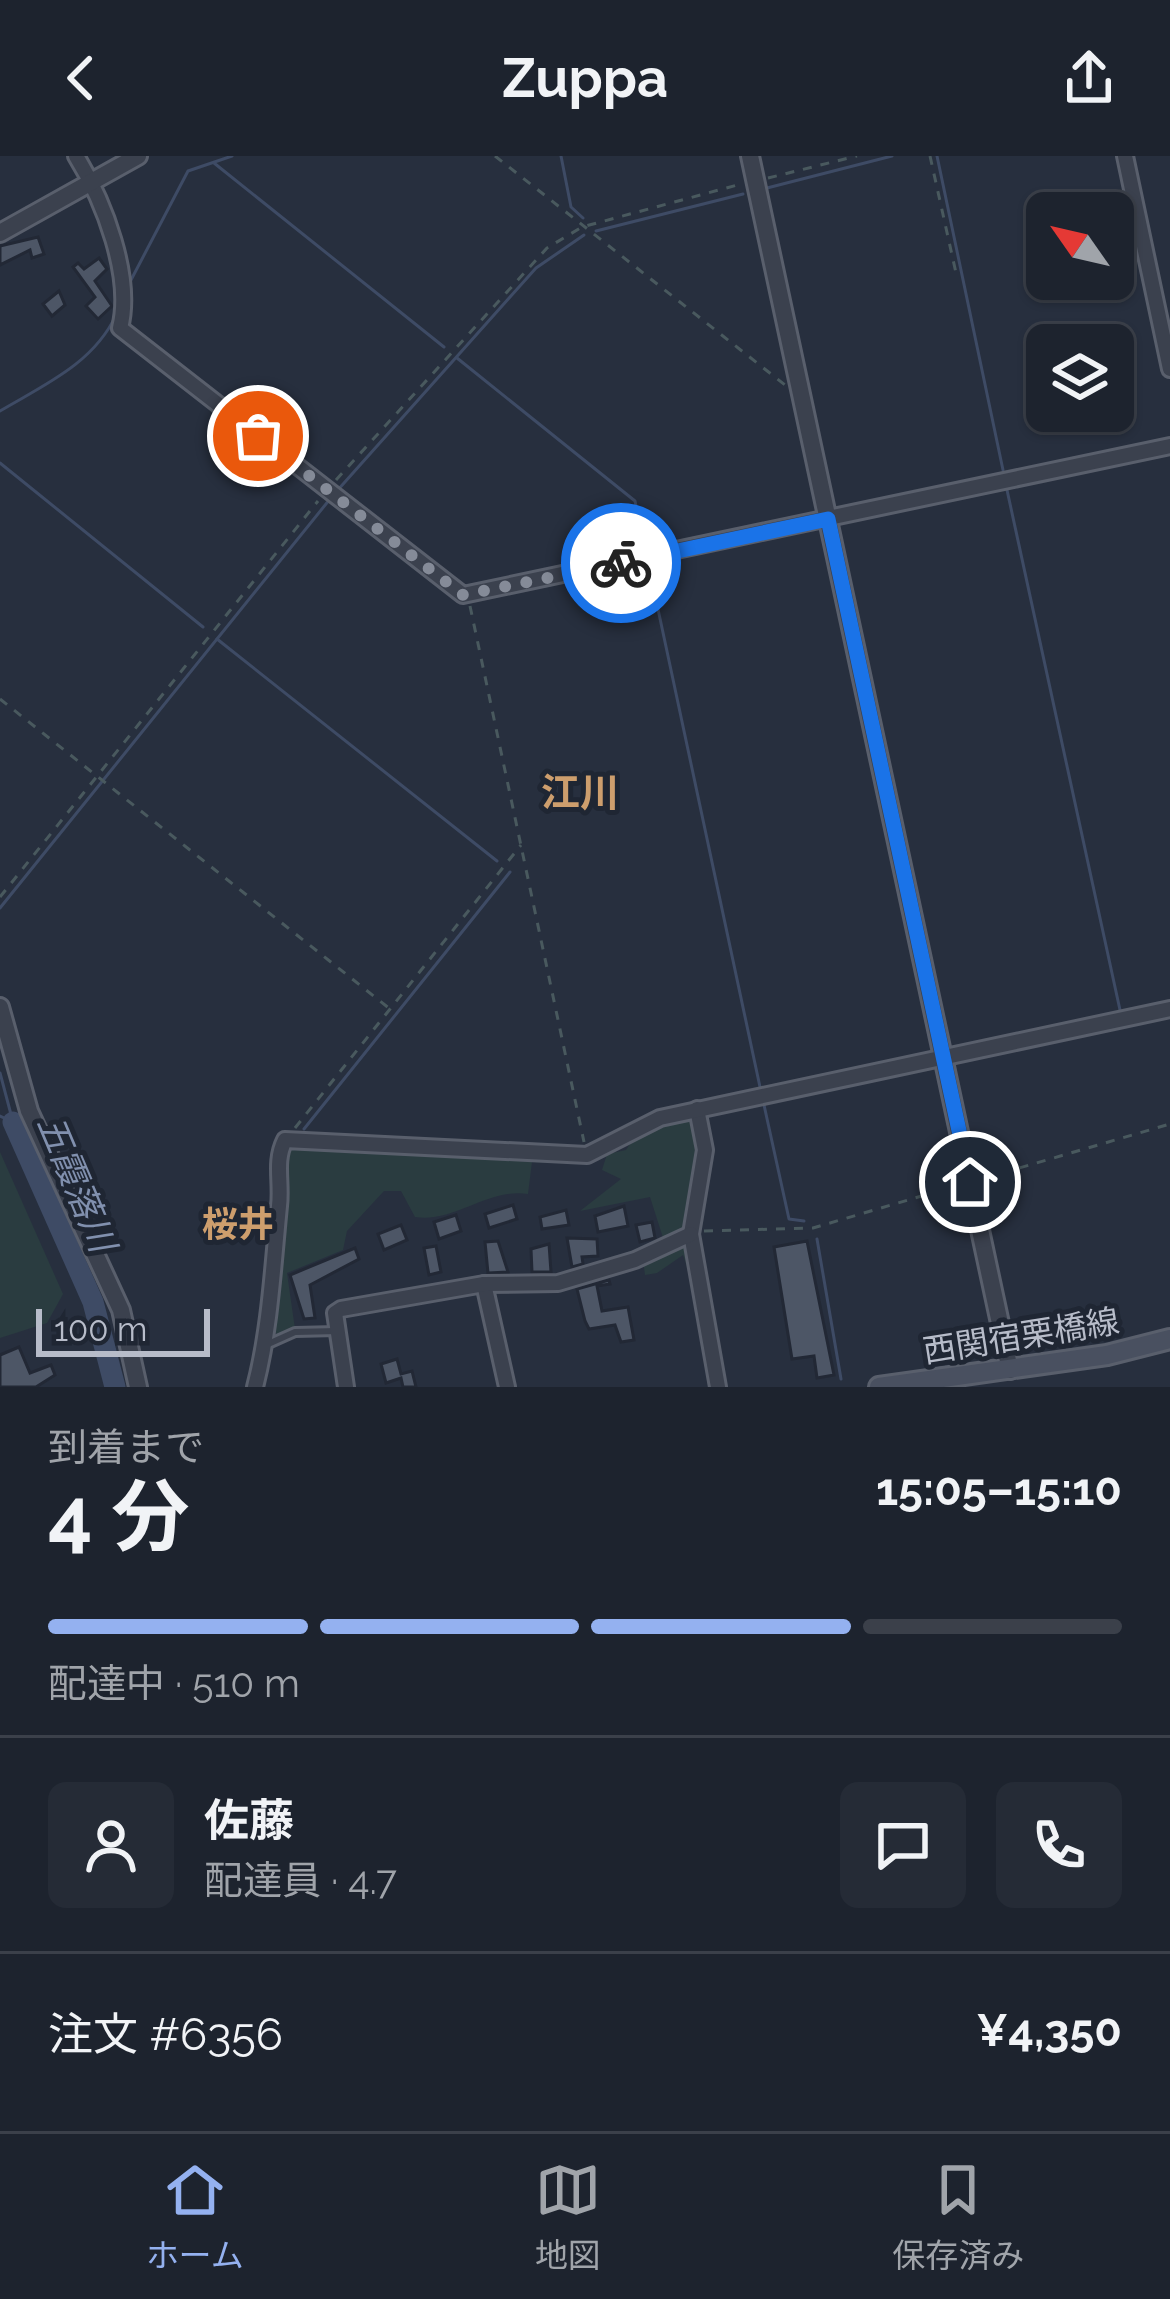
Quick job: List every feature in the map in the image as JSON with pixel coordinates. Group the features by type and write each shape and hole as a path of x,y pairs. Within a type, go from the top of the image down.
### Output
{"main road":[{"name":"西関宿栗橋線","path":"880,1387 1010,1370 1170,1339"}],"street":[{"path":"76,156 94,185 127,301 120,328 468,596 1170,446"},
{"path":"0,233 94,185 138,156"},
{"path":"750,156 1010,1370"},
{"path":"1125,156 1170,369"},
{"path":"0,1007 29,1111 121,1310 138,1387"},
{"path":"255,1387 266,1345 268,1276 280,1201 278,1154 285,1140 587,1155 660,1118 1170,1009"},
{"path":"697,1109 705,1150 691,1234 718,1387"},
{"path":"346,1387 335,1313 341,1309 484,1284 558,1283 635,1260 691,1234"},
{"path":"484,1284 507,1387"}],"lane":[{"path":"266,1345 295,1332 338,1330"}],"path":[{"path":"494,156 791,390 800,390"},
{"path":"0,897 332,493 548,248 582,227 857,156"},
{"path":"930,156 956,273"},
{"path":"468,596 587,1155"},
{"path":"0,699 390,1009"},
{"path":"285,1140 522,844"},
{"path":"691,1234 813,1228 1170,1124"}],"shaded area":[{"path":"689,1115 698,1138 698,1173 682,1234 665,1244 650,1197 580,1211 621,1179 602,1170 607,1154 626,1150 632,1141 622,1138"},
{"path":"293,1146 590,1164 532,1162 528,1194 499,1196 430,1217 415,1217 401,1191 384,1191 347,1231 343,1250 287,1273 295,1329 281,1339 272,1328 287,1150"},
{"path":"0,1152 63,1294 47,1323 0,1338"},
{"path":"687,1244 698,1299 683,1255 657,1273 645,1275 643,1260"}],"building":[{"path":"38,237 44,254 32,258 30,250 0,265 0,246"},
{"path":"99,258 107,269 95,281 112,306 98,319 86,306 95,297 73,267 78,263 84,269"},
{"path":"59,291 65,305 52,316 43,304"},
{"path":"513,1205 517,1219 489,1228 485,1214"},
{"path":"624,1206 628,1226 598,1232 595,1216"},
{"path":"566,1210 569,1225 542,1229 540,1217"},
{"path":"456,1215 461,1231 439,1239 434,1222"},
{"path":"652,1222 655,1238 640,1242 636,1225"},
{"path":"401,1225 407,1240 384,1250 378,1234"},
{"path":"567,1238 597,1239 598,1256 582,1257 583,1264 572,1267"},
{"path":"498,1241 508,1272 488,1273 485,1242"},
{"path":"807,1241 834,1375 817,1378 814,1356 792,1359 774,1247"},
{"path":"549,1244 551,1272 532,1272 531,1249"},
{"path":"436,1246 441,1272 429,1275 424,1248"},
{"path":"355,1248 359,1259 310,1285 315,1318 304,1319 290,1275"},
{"path":"609,1280 610,1284 597,1286 602,1311 628,1307 634,1340 621,1342 615,1325 589,1329 585,1321 577,1289"},
{"path":"19,1347 30,1373 51,1365 55,1375 36,1387 0,1387 0,1355"},
{"path":"397,1359 401,1374 412,1371 416,1387 403,1387 401,1378 386,1383 381,1364"}],"waterway":[{"path":"131,280 188,171 232,156"},
{"path":"561,156 571,207 583,218"},
{"path":"767,188 892,156"},
{"path":"937,156 1003,470"},
{"path":"214,163 444,347"},
{"path":"596,231 743,194"},
{"path":"336,492 536,268 584,235"},
{"path":"0,411 81,360 116,315"},
{"path":"457,358 635,501 644,545"},
{"path":"0,463 203,627"},
{"path":"1007,490 1120,1010"},
{"path":"0,908 330,499"},
{"path":"649,567 760,1087"},
{"path":"217,639 497,861"},
{"path":"304,1129 510,872"},
{"name":"五霞落川","path":"0,1073 13,1122"},
{"path":"764,1105 789,1219 804,1221"},
{"path":"0,1116 11,1121"},
{"name":"五霞落川","path":"13,1122 93,1302 115,1387"},
{"path":"817,1239 841,1379"}],"way so far":[{"path":"258,436 463,595 621,563"}],"district":[{"name":"江川","path":"580,792"},
{"name":"桜井","path":"238,1224"}],"route":[{"path":"621,563 828,519 970,1182"}]}
